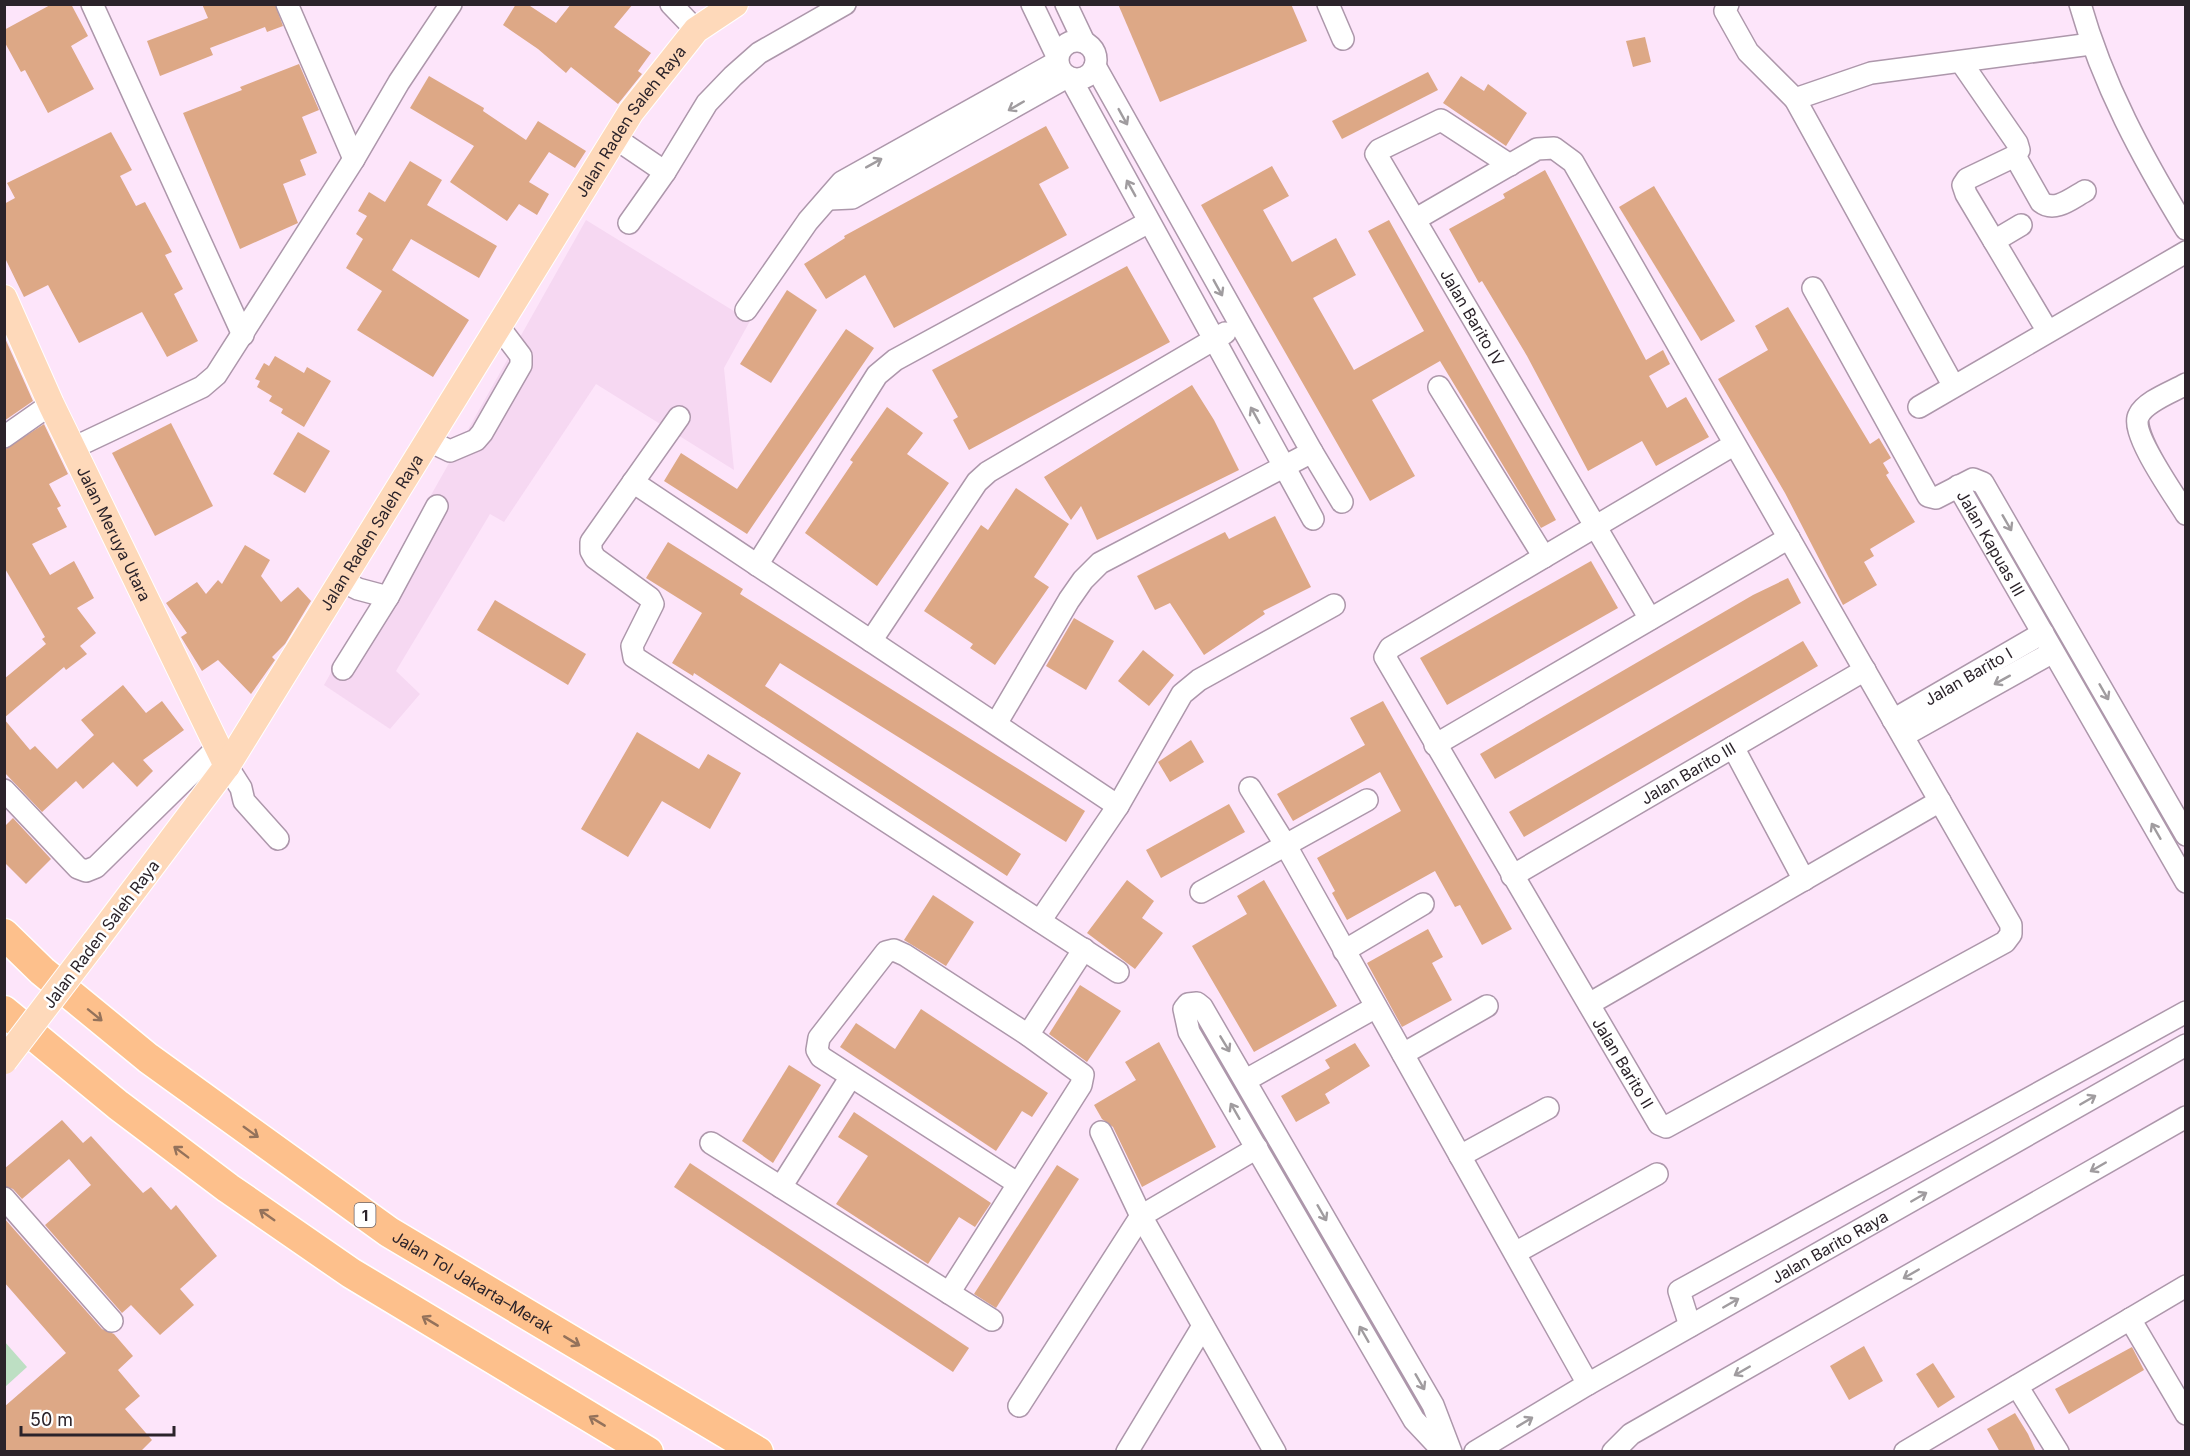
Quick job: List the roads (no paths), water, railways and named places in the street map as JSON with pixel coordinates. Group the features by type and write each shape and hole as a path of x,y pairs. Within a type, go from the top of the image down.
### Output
{"highway":[{"name":"Jalan Tol Jakarta–Merak","path":"4,934 42,971 148,1058 389,1232 758,1452"},
{"path":"8,1015 228,1188 351,1273 648,1452"}],"main road":[{"name":"Jalan Raden Saleh Raya","path":"4,1060 94,943 342,581 631,112 696,30 735,4"},
{"name":"Jalan Meruya Utara","path":"4,298 51,404 223,757"}],"street":[{"path":"92,4 243,335"},
{"path":"287,4 354,159"},
{"path":"73,448 202,387 216,375 354,159 399,82 451,4"},
{"path":"671,4 696,30"},
{"path":"629,223 665,172 707,103 733,76 759,53 845,4"},
{"path":"1032,4 1063,68 1313,519"},
{"path":"1066,4 1084,42 1094,52 1095,66 1238,325 1342,502"},
{"path":"1328,4 1343,39"},
{"path":"1728,4 1725,11 1748,52 1795,99 1953,385"},
{"path":"2080,4 2091,44 2121,114 2146,164 2186,229"},
{"path":"1063,68 1067,43 1084,42"},
{"path":"1795,99 1872,74 2091,44"},
{"path":"1961,62 2017,143 2019,150 2015,156 1966,179 1963,186 1965,194 2047,330"},
{"path":"746,310 808,221 830,199 842,182 1063,68 1088,76 1095,66"},
{"name":"Jalan Barito IV","path":"1510,165 1441,120 1379,150 1377,159 1416,219 1650,619"},
{"path":"615,138 665,172"},
{"path":"1416,219 1537,149 1546,147 1565,153 1573,162 1940,801 1588,1004"},
{"path":"2015,156 2041,202 2046,206 2053,207 2085,191"},
{"path":"757,565 877,375 895,360 1149,222"},
{"path":"1994,241 2020,225"},
{"path":"1919,406 2047,330 2186,252"},
{"path":"1813,288 1928,496 1935,498 1958,486"},
{"path":"871,641 977,482 988,472 1238,325"},
{"path":"429,441 450,452 476,440 482,433 521,365 521,356 499,327"},
{"path":"2186,384 2148,405 2139,414 2136,425 2141,439 2186,514"},
{"path":"1438,387 1544,557 1734,444"},
{"path":"4,437 51,404"},
{"path":"679,417 593,538 590,548 595,558 650,598 653,604 632,646 638,661 1118,972"},
{"path":"996,724 1069,600 1083,580 1100,563 1312,452"},
{"name":"Jalan Kapuas III","path":"2186,835 1983,483 1973,478 1958,486 2186,882"},
{"path":"633,482 1118,806"},
{"path":"343,669 388,597 438,506"},
{"path":"1435,745 1789,538"},
{"name":"Jalan Barito II","path":"1544,557 1390,648 1385,654 1385,661 1659,1124 1666,1127 2005,942 2011,934 2011,925 1940,801"},
{"path":"342,581 358,590 388,597"},
{"path":"1040,921 1118,806 1182,694 1334,605"},
{"name":"Jalan Barito I","path":"1898,728 2048,642"},
{"name":"Jalan Barito III","path":"1512,876 1865,670"},
{"path":"1733,747 1804,880"},
{"path":"4,790 78,868 86,871 96,867 223,757 242,788 244,801 278,839"},
{"path":"1250,788 1285,844 1588,1384"},
{"path":"1201,892 1367,800"},
{"path":"1344,951 1423,904"},
{"path":"1028,1035 1084,949"},
{"path":"949,1293 1081,1085 1083,1075 1028,1035 905,955 894,950 886,952 817,1044 821,1057 850,1078 1017,1183"},
{"path":"1444,1452 1414,1420 1190,1032 1184,1009 1188,1004 1197,1003 1202,1007 1246,1080 1433,1405 1451,1452"},
{"path":"1403,1054 1487,1006"},
{"path":"1246,1080 1376,1007"},
{"path":"1690,1326 1679,1291 2186,1012"},
{"name":"Jalan Barito Raya","path":"1475,1452 1588,1384 2186,1045"},
{"path":"781,1187 850,1078"},
{"path":"1460,1156 1548,1108"},
{"path":"1613,1452 1631,1434 2186,1117"},
{"path":"1101,1132 1141,1216 1268,1448"},
{"path":"711,1143 992,1320"},
{"path":"1019,1406 1141,1216 1257,1148"},
{"path":"1515,1253 1657,1174"},
{"path":"4,1198 112,1321"},
{"path":"1905,1452 1929,1446 2017,1386 2186,1286"},
{"path":"1347,1304 1367,1290"},
{"path":"2130,1319 2186,1414"},
{"path":"1127,1452 1203,1326"},
{"path":"2017,1386 2058,1452"}]}
